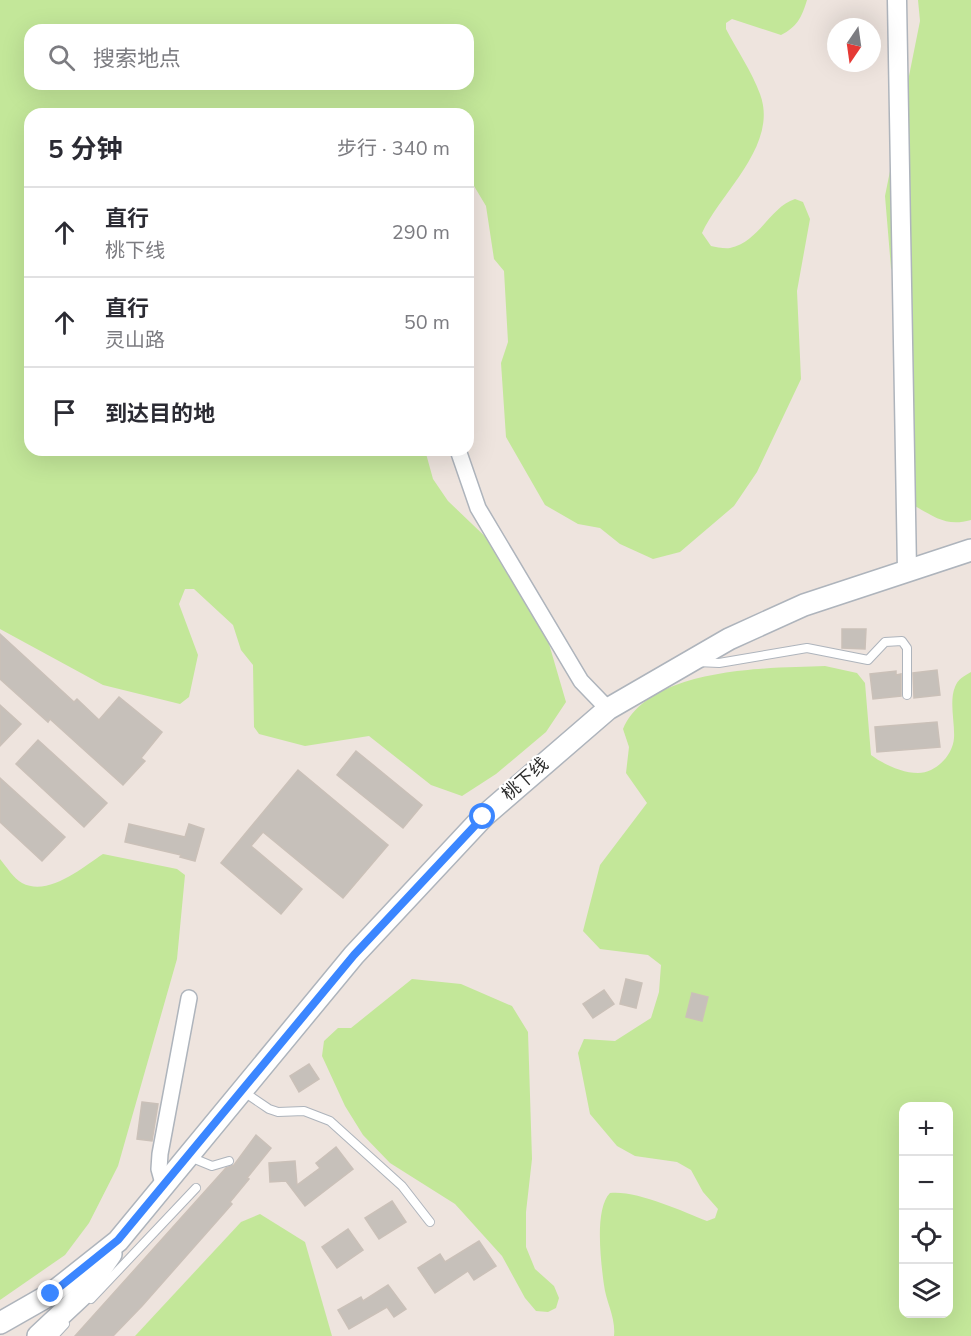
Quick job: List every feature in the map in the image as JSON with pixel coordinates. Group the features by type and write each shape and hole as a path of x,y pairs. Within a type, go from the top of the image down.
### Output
{"main road":[{"name":"桃下线","path":"118,1240 354,955 483,817 608,708 690,660 804,605 971,550"},
{"path":"0,1323 51,1294 118,1240"},
{"path":"38,1336 85,1292 118,1240"}],"street":[{"path":"897,0 907,570"},
{"path":"460,456 478,508 581,681 608,708"},
{"path":"164,1187 159,1169 160,1154 189,998"}],"lane":[{"path":"690,660 710,664 807,648 868,660 885,642 902,641 908,648 907,695"},
{"path":"243,1091 269,1110 304,1111 330,1121 402,1186 430,1222"},
{"path":"189,1157 212,1166 229,1161"},
{"path":"80,1310 196,1188"},
{"path":"54,1336 73,1317"}],"green space":[{"path":"0,0 807,0 798,21 781,35 732,19 726,23 726,29 749,69 760,94 764,113 762,131 745,167 702,233 711,246 730,248 740,245 757,232 786,203 795,199 803,202 810,219 797,291 801,379 757,472 734,506 680,552 653,559 620,544 600,528 578,524 545,505 506,437 501,363 508,342 504,271 494,259 486,206 474,186 474,108 24,108 24,456 427,456 433,479 448,501 495,546 547,637 566,702 546,732 496,774 462,796 431,785 369,736 305,746 259,734 254,727 253,665 241,650 233,625 194,589 185,589 179,604 198,655 189,697 180,704 103,685 0,629"},
{"path":"918,0 971,0 971,520 962,522 941,520 913,505 911,305 891,268 885,196 920,21"},
{"path":"825,666 857,673 865,683 871,755 893,767 918,773 931,770 947,757 954,738 953,693 956,684 971,672 971,1336 614,1336 614,1323 605,1291 601,1264 600,1237 602,1211 610,1193 646,1198 707,1221 715,1218 718,1209 703,1192 691,1170 677,1162 635,1156 617,1146 590,1114 578,1053 584,1039 615,1041 651,1018 659,992 661,965 648,955 600,949 583,931 600,865 647,803 626,773 629,747 623,729 637,709 658,693 683,682 743,670"},
{"path":"103,854 177,869 185,875 177,959 118,1166 89,1223 65,1255 0,1300 0,859 22,883 43,886 65,879"},
{"path":"412,979 461,984 512,1006 528,1032 532,1159 526,1212 526,1247 535,1269 554,1286 559,1298 556,1308 548,1312 536,1311 525,1298 502,1256 455,1204 390,1163 363,1135 345,1106 322,1056 324,1041 338,1028 351,1028"},
{"path":"260,1214 305,1242 332,1336 135,1336 241,1222"}],"building":[{"path":"842,629 866,629 865,649 842,648"},
{"path":"0,634 74,702 77,699 99,720 119,697 162,732 141,758 145,761 123,785 50,719 48,722 0,679"},
{"path":"937,670 940,695 914,698 913,673"},
{"path":"896,671 896,675 901,674 901,696 873,699 870,674"},
{"path":"0,705 21,724 0,746"},
{"path":"937,722 940,747 877,752 875,727"},
{"path":"38,740 107,803 84,827 16,764"},
{"path":"356,751 422,805 403,828 337,775"},
{"path":"298,770 388,845 343,898 263,832 251,846 302,889 281,914 221,863"},
{"path":"0,778 65,837 42,861 0,822"},
{"path":"129,824 185,837 189,824 204,829 195,861 180,857 181,855 125,842"},
{"path":"626,979 642,983 636,1008 620,1004"},
{"path":"604,990 614,1004 593,1018 583,1004"},
{"path":"692,993 708,997 702,1021 686,1017"},
{"path":"309,1064 319,1079 299,1092 290,1076"},
{"path":"142,1102 158,1104 152,1141 137,1139"},
{"path":"256,1135 271,1148 230,1202 232,1204 142,1306 113,1336 75,1336 226,1168 234,1165"},
{"path":"336,1147 353,1169 305,1206 286,1181 270,1182 269,1163 295,1161 297,1185 320,1168 316,1163"},
{"path":"392,1201 406,1222 379,1239 365,1218"},
{"path":"348,1229 363,1250 337,1268 322,1247"},
{"path":"479,1241 496,1266 474,1280 468,1271 435,1293 418,1268 440,1254 445,1262"},
{"path":"388,1285 406,1309 394,1317 387,1307 349,1329 338,1310 361,1297 363,1301"}],"route":[{"path":"51,1294 118,1240 354,955 483,817"}]}
